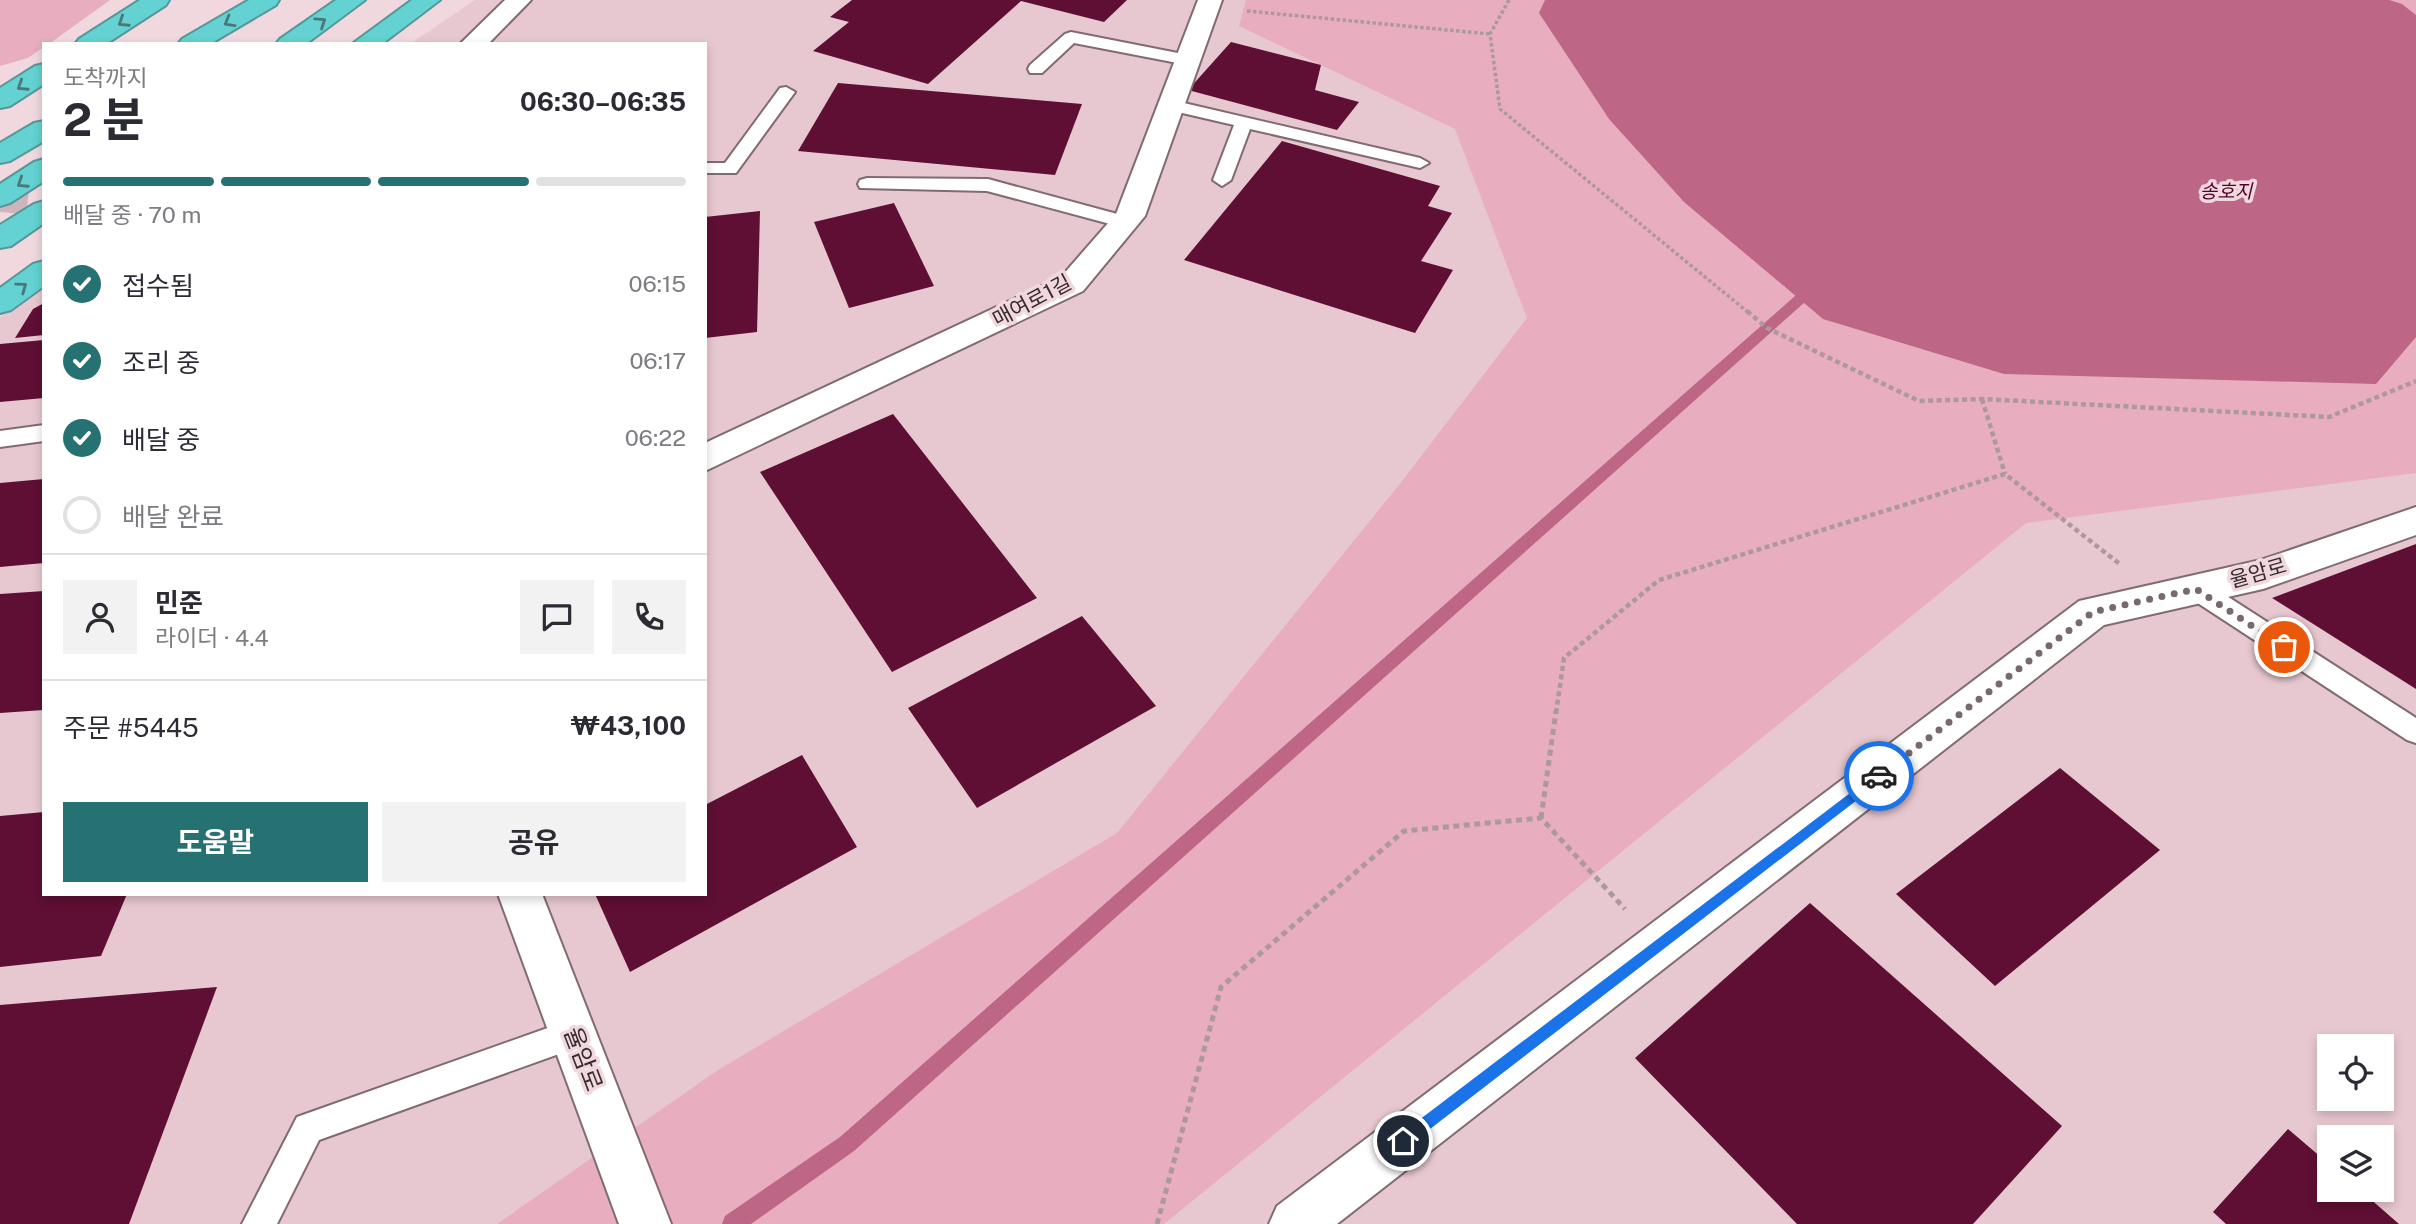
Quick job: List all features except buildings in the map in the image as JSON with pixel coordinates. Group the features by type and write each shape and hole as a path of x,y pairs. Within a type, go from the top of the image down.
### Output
{"highway":[{"path":"91,42 157,0"},
{"path":"292,42 353,0"},
{"path":"368,42 428,0"},
{"path":"195,42 277,4"},
{"path":"234,42 277,4"},
{"path":"0,100 42,73"},
{"path":"0,155 42,131"},
{"path":"0,197 42,170"},
{"path":"0,239 42,211"},
{"path":"0,303 42,272"}],"street":[{"path":"475,42 519,0"},
{"name":"매여로1길","path":"707,457 1072,284 1130,216 1209,3"},
{"name":"율암로","path":"1315,1218 1658,945 2093,612 2263,574 2416,521"},
{"name":"율암로","path":"521,896 645,1224"}],"lane":[{"path":"1036,69 1072,37 1188,60"},
{"path":"707,168 730,169 786,92"},
{"path":"1171,105 1420,163"},
{"path":"1222,180 1244,122"},
{"path":"867,184 988,185 1125,222"},
{"path":"0,439 42,433"},
{"path":"2178,593 2416,732"},
{"path":"259,1224 308,1128 573,1034"}],"path":[{"path":"1509,0 1490,34 1500,109 1767,328 1919,401 1982,399 2329,417 2416,382"},
{"path":"1209,3 1490,34"},
{"path":"1982,399 2005,474 2178,593"},
{"path":"1541,818 1564,658 1659,580 2005,474"},
{"path":"1541,818 1658,945"},
{"path":"1157,1224 1221,987 1404,831 1541,818"}],"shaded area":[{"path":"0,0 110,0 52,42 42,42 42,48 28,58 0,66"},
{"path":"475,0 2416,0 2416,1224 0,1224 0,317 42,289 42,896 707,896 707,42 413,42"},
{"path":"1246,0 2416,0 2416,473 2026,523 1164,1224 497,1224 718,1070 1117,833 1399,485 1527,318 1455,129 1239,26"}],"water":[{"name":"송호지","path":"1545,0 2389,0 2402,4 2416,15 2416,337 2376,384 2004,374 1823,319 1684,202 1609,119 1539,13"}],"waterway":[{"path":"733,1224 847,1144 1800,299"}],"tunnel":[{"path":"0,198 42,202"}],"way so far":[{"path":"1879,776 2093,612 2196,589 2284,647"}],"route":[{"path":"1403,1141 1879,776"}]}
